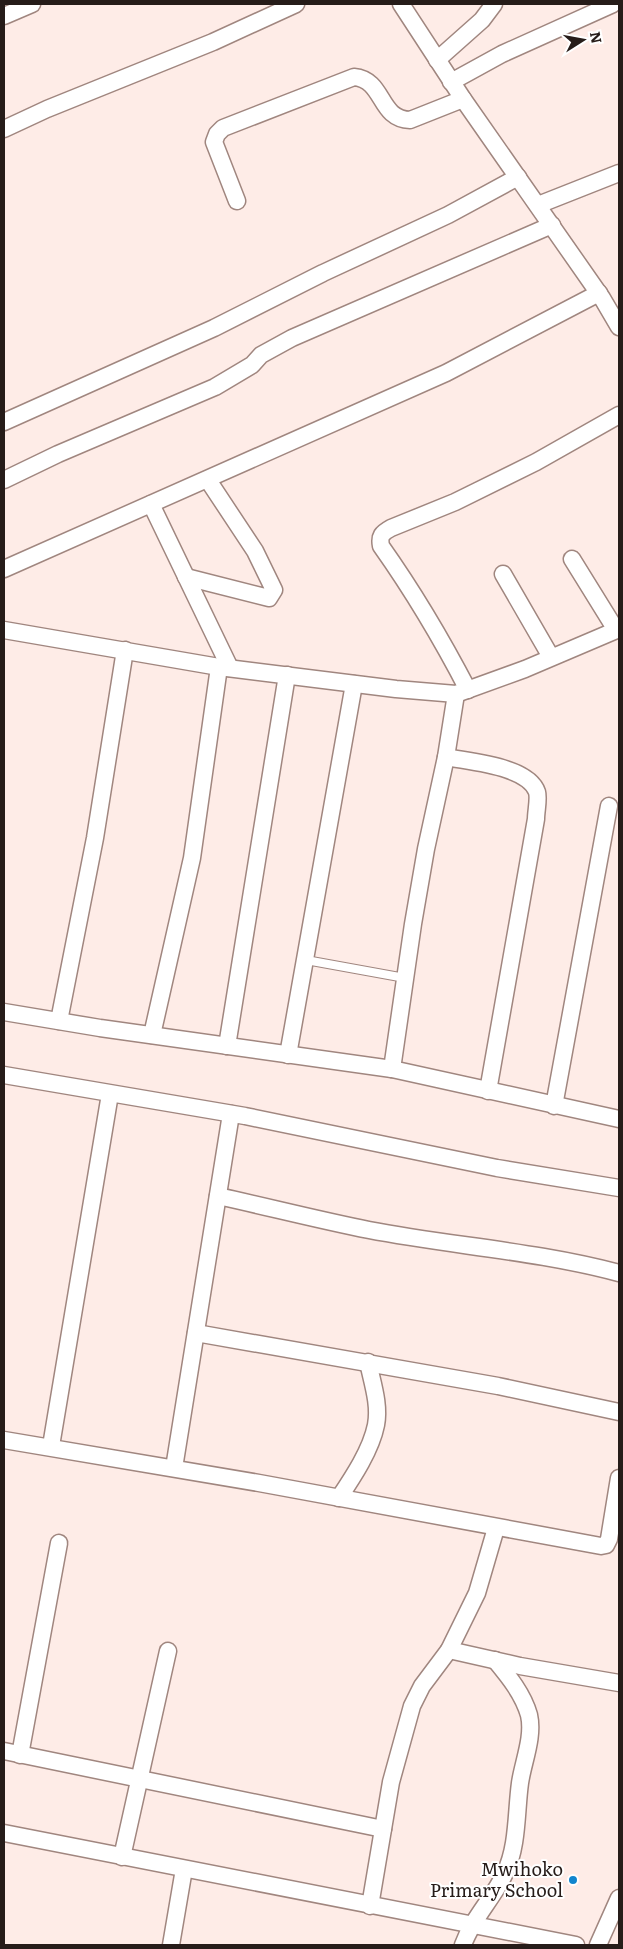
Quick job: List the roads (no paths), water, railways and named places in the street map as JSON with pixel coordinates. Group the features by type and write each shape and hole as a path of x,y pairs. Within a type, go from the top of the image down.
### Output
{"street":[{"path":"4,16 32,4"},
{"path":"4,129 47,109 213,42 296,4"},
{"path":"401,4 451,82 552,225 608,299 619,327"},
{"path":"437,60 482,20 494,4"},
{"path":"451,82 502,54 613,4"},
{"path":"237,201 214,142 216,134 223,128 354,77 364,78 370,82 393,117 402,120 410,120 463,99"},
{"path":"538,205 619,173"},
{"path":"4,422 214,328 323,273 448,215 518,177"},
{"path":"4,480 58,454 215,386 252,365 261,356 292,338 552,225"},
{"path":"4,570 446,374 608,299"},
{"path":"392,1069 426,848 462,692 433,623 414,592 381,546 380,538 383,532 455,502 536,462 619,415"},
{"path":"186,577 269,598 274,590 255,551 208,480"},
{"path":"151,504 186,577 225,667 192,858 152,1035"},
{"path":"4,630 225,667 354,684 462,692 617,629 572,559"},
{"path":"503,574 552,657"},
{"path":"59,1021 95,838 124,650"},
{"path":"227,1046 287,675"},
{"path":"288,1055 354,684"},
{"path":"446,757 511,770 528,778 537,792 536,819 488,1091"},
{"path":"554,1106 608,806"},
{"path":"4,1012 392,1069 619,1119"},
{"path":"4,1075 231,1114 497,1168 619,1188"},
{"path":"51,1446 110,1094"},
{"path":"174,1468 231,1114"},
{"path":"218,1196 370,1230 495,1249 592,1266 619,1273"},
{"path":"196,1333 498,1386 619,1412"},
{"path":"339,1498 354,1474 376,1424 376,1398 368,1362"},
{"path":"4,1440 51,1446 601,1546 606,1544 619,1478"},
{"path":"370,1906 391,1782 412,1706 422,1686 450,1650 477,1593 496,1528"},
{"path":"20,1754 59,1544"},
{"path":"450,1650 619,1683"},
{"path":"122,1856 168,1651"},
{"path":"463,1945 470,1925 505,1874 512,1854 520,1781 529,1740 529,1716 518,1688 495,1660"},
{"path":"4,1751 383,1829"},
{"path":"4,1833 576,1945"},
{"path":"171,1945 184,1869"},
{"path":"598,1945 619,1898"}],"lane":[{"path":"306,960 405,978"}],"place":[{"name":"Mwihoko Primary School","path":"573,1880"}]}
